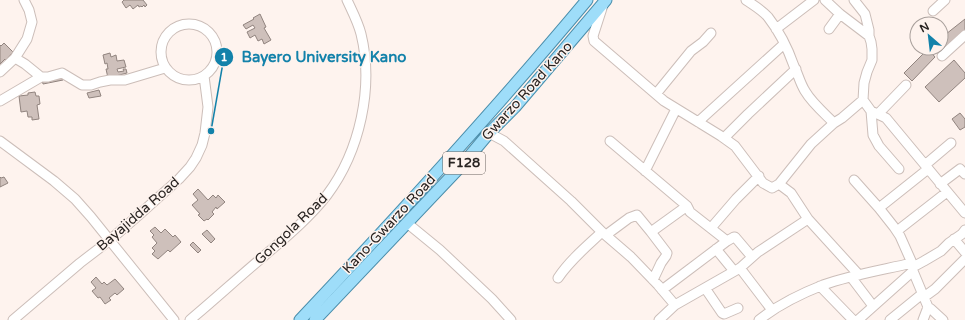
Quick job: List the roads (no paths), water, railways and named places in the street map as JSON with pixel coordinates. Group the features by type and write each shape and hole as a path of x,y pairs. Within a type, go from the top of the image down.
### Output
{"main road":[{"name":"Kano-Gwarzo Road","path":"300,320 461,146 546,50 587,0"},
{"name":"Gwarzo Road Kano","path":"315,320 462,165 605,1"}],"street":[{"path":"0,72 15,58 28,40 32,22 29,10 24,0"},
{"name":"Gongola Road","path":"190,320 298,226 319,205 337,180 347,160 360,124 364,105 366,77 364,52 360,32 347,0"},
{"path":"746,0 767,16 784,44 806,92 814,104 834,123"},
{"path":"776,29 814,0"},
{"path":"825,0 840,14 869,36"},
{"path":"854,0 865,14 872,49 872,60 864,83 864,100 874,113 886,118 965,213"},
{"path":"932,11 945,0"},
{"path":"605,1 593,36 594,41 664,101 735,146 763,183 772,188 779,184 811,144 834,123 864,100"},
{"path":"829,29 840,14"},
{"path":"185,25 194,25 203,28 210,35 215,43 215,61 211,69 204,76 187,80 171,74 165,68 161,50 163,41 168,33 185,25"},
{"path":"656,94 691,50 703,42 711,32"},
{"path":"949,50 965,35"},
{"path":"698,122 784,44"},
{"path":"15,58 41,77"},
{"path":"0,101 41,77 62,74 82,85 91,85 110,80 125,80 165,68"},
{"path":"724,138 796,69"},
{"name":"Bayajidda Road","path":"13,320 141,214 190,167 202,145 208,107 204,76"},
{"path":"899,169 879,146 874,135 873,123 874,113 906,85"},
{"path":"644,170 676,109"},
{"path":"489,133 504,141 571,201 631,258 675,305"},
{"path":"0,141 71,195 110,240 174,320"},
{"path":"610,141 687,206 690,212 726,241"},
{"path":"878,208 926,167 951,143"},
{"path":"940,184 960,169 965,174"},
{"path":"711,228 736,199 759,176"},
{"path":"854,180 897,231 913,267 928,307 943,320"},
{"path":"779,184 791,193 808,219 855,276 873,306"},
{"path":"897,231 947,192"},
{"path":"651,232 687,206"},
{"path":"558,278 582,251 604,233 637,215 666,253 666,256 653,280"},
{"path":"659,320 675,305 737,269 758,252 808,219"},
{"path":"407,223 440,250 492,299 511,320"},
{"path":"759,320 772,310 820,286 855,276 913,267 941,251 965,230"},
{"path":"662,290 726,241 734,237 752,257"},
{"path":"954,239 965,252"},
{"path":"716,249 737,269 772,310"},
{"path":"890,320 935,289 965,259"},
{"path":"858,320 913,267"},
{"path":"820,286 853,320"},
{"path":"705,288 722,313 724,314 738,308"},
{"path":"923,320 928,307"}],"place":[{"name":"Bayero University Kano","path":"211,131"}]}
